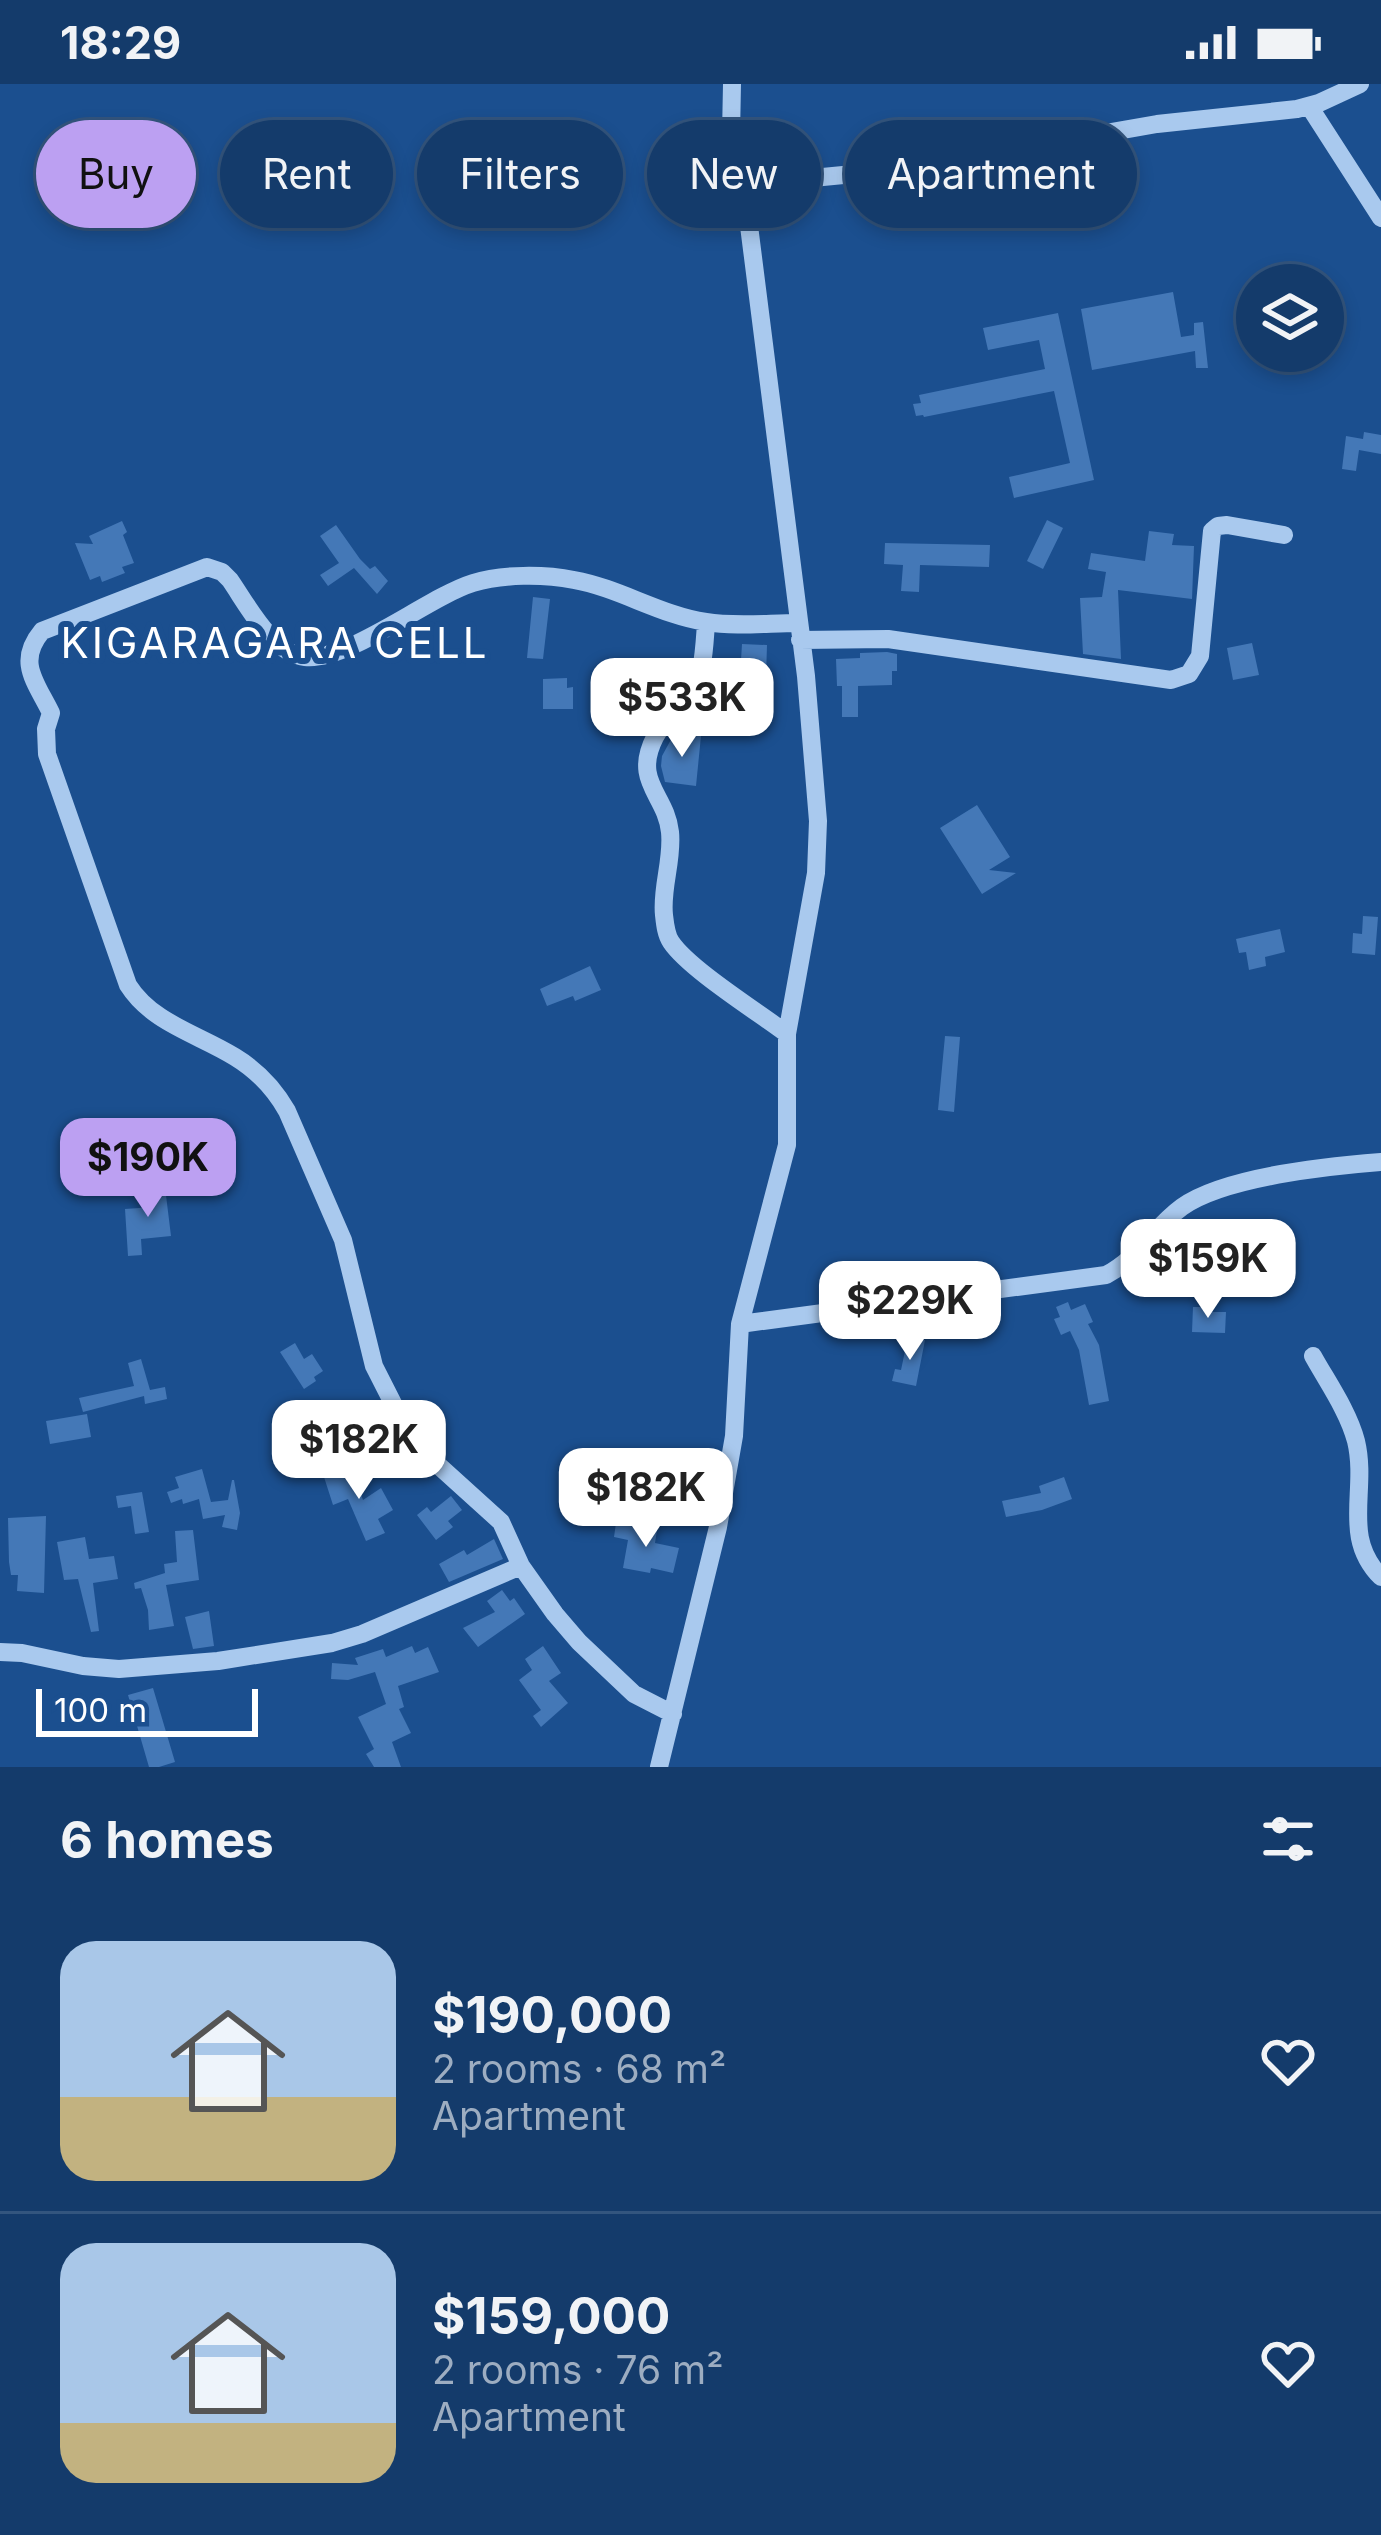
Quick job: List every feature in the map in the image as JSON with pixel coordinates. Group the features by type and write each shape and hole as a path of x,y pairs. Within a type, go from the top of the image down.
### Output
{"street":[{"path":"731,120 732,84"},
{"path":"821,177 896,170 1157,124 1309,106 1360,84"},
{"path":"1309,106 1381,218"},
{"path":"659,1767 718,1527 734,1436 740,1324 787,1145 787,1034 816,873 818,821 806,676 749,228"},
{"path":"673,1714 634,1694 597,1661 521,1565 500,1522 427,1455 394,1411 374,1366 343,1240 277,1094 235,1057 155,1015 128,985 46,754 51,713 28,665 28,654 42,631 207,567 230,580 278,646 311,658 389,627 475,582 511,578 575,580 706,622 888,639 1171,680 1189,674 1200,656 1212,531 1227,525 1284,535"},
{"path":"706,622 704,661 697,682 688,700 655,736 647,761 647,779 667,817 670,834 664,919 669,939 686,958 787,1034"},
{"path":"740,1324 1106,1275 1126,1265 1176,1211 1197,1197 1292,1172 1381,1162"},
{"path":"1313,1356 1354,1434 1360,1476 1358,1535 1363,1554 1381,1577"},
{"path":"0,1652 119,1669 332,1643 521,1565"}],"building":[{"path":"1173,292 1181,337 1194,335 1194,323 1203,322 1208,368 1196,368 1195,351 1092,370 1081,309"},
{"path":"1058,313 1094,480 1014,498 1009,477 1070,463 1054,391 924,417 916,416 913,404 921,403 919,395 1045,369 1039,340 988,350 983,328"},
{"path":"1364,432 1381,435 1381,454 1359,450 1356,471 1342,469 1346,436 1363,439"},
{"path":"1047,520 1063,528 1043,569 1027,561"},
{"path":"122,521 134,563 122,567 125,573 102,582 100,576 90,580 75,543 93,544 89,536"},
{"path":"336,525 360,559 370,569 375,566 388,581 377,594 354,568 328,586 320,575 339,563 320,536"},
{"path":"1149,531 1174,534 1172,545 1194,546 1192,599 1118,590 1121,659 1083,654 1080,598 1102,597 1106,572 1088,569 1091,553 1145,561"},
{"path":"885,543 990,545 989,567 920,565 919,592 901,591 903,565 884,564"},
{"path":"533,597 550,599 543,659 527,658"},
{"path":"1252,643 1259,675 1233,680 1227,648"},
{"path":"742,644 767,645 766,677 740,676"},
{"path":"897,654 892,685 858,686 858,717 842,717 836,659"},
{"path":"567,678 567,688 573,687 573,709 543,709 543,679"},
{"path":"674,734 701,736 696,786 665,782 662,756"},
{"path":"977,805 1010,857 989,870 1016,873 982,894 940,828"},
{"path":"1363,916 1378,917 1375,955 1352,953 1353,933 1362,934"},
{"path":"1280,929 1285,952 1265,957 1266,966 1249,970 1246,952 1239,953 1236,939"},
{"path":"590,966 601,990 547,1006 540,989"},
{"path":"945,1036 960,1037 954,1112 938,1110"},
{"path":"164,1179 171,1236 141,1239 142,1255 128,1256 125,1209 153,1207 150,1181"},
{"path":"1068,1302 1071,1310 1085,1304 1093,1322 1088,1324 1099,1345 1109,1401 1089,1405 1079,1350 1070,1331 1061,1335 1054,1319 1060,1317 1056,1307"},
{"path":"1193,1307 1226,1312 1225,1333 1192,1332"},
{"path":"908,1337 925,1340 916,1386 892,1381 895,1369 901,1370"},
{"path":"295,1343 304,1359 312,1354 323,1371 304,1389 280,1352"},
{"path":"141,1359 150,1390 165,1387 167,1399 145,1404 144,1396 83,1412 79,1398 134,1386 128,1363"},
{"path":"87,1414 91,1437 50,1444 46,1421"},
{"path":"351,1467 363,1500 381,1488 393,1510 378,1519 385,1533 366,1541 348,1499 333,1505 324,1477"},
{"path":"202,1469 211,1502 228,1500 234,1480 240,1513 237,1530 222,1527 225,1515 203,1519 199,1499 171,1503 167,1492 179,1488 175,1477"},
{"path":"1064,1477 1072,1499 1006,1517 1002,1501 1041,1493 1039,1486"},
{"path":"142,1492 149,1532 135,1534 131,1506 118,1508 116,1496"},
{"path":"451,1496 462,1510 448,1521 453,1527 436,1540 417,1515 427,1507 431,1512"},
{"path":"46,1516 44,1593 17,1591 18,1575 11,1575 9,1562 8,1518"},
{"path":"616,1523 657,1530 655,1543 679,1548 673,1573 623,1568 628,1540 614,1537"},
{"path":"193,1530 199,1580 166,1585 174,1626 149,1630 141,1588 135,1589 134,1583 165,1573 164,1564 177,1562 175,1531"},
{"path":"85,1537 89,1559 114,1556 118,1579 93,1583 99,1631 91,1632 78,1579 64,1580 57,1542"},
{"path":"494,1539 503,1559 449,1582 439,1564"},
{"path":"502,1590 525,1614 478,1647 463,1628 495,1612 487,1601"},
{"path":"209,1611 214,1646 193,1649 185,1617"},
{"path":"412,1646 415,1653 428,1647 439,1672 398,1686 404,1707 399,1709 411,1733 392,1742 401,1767 374,1767 366,1754 374,1749 358,1717 386,1704 375,1672 348,1680 331,1679 332,1663 358,1665 355,1658 383,1649 386,1657"},
{"path":"543,1646 561,1673 549,1681 568,1703 541,1727 533,1716 541,1710 519,1680 532,1670 525,1659"},
{"path":"153,1688 175,1762 159,1767 149,1767 128,1695"}],"district":[{"name":"KIGARAGARA CELL","path":"275,643"}]}
